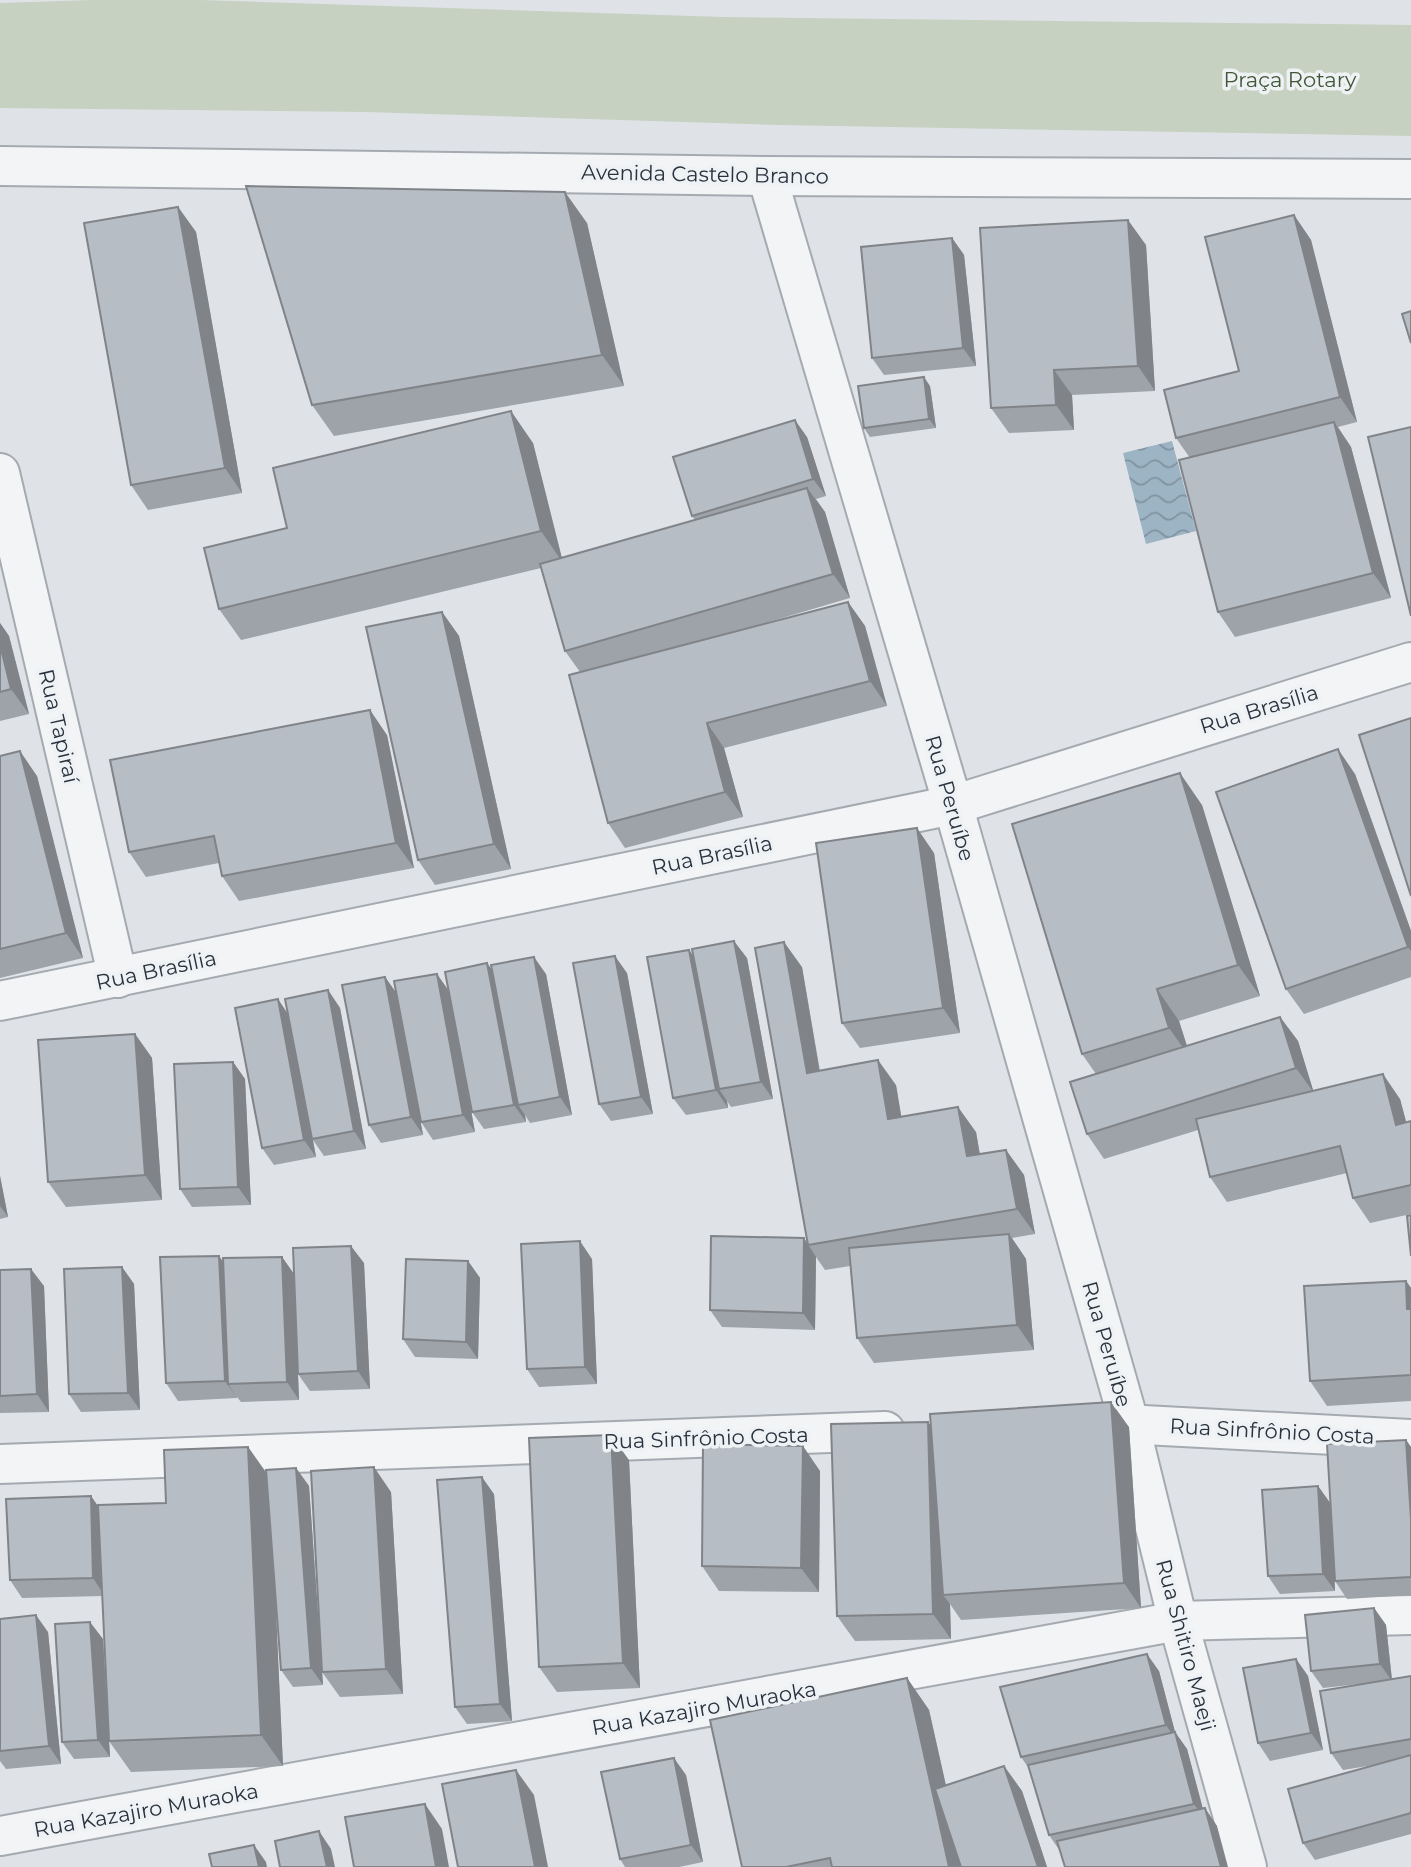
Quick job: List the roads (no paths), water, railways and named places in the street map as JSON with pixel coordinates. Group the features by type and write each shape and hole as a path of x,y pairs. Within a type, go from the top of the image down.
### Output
{"street":[{"name":"Avenida Castelo Branco","path":"0,166 767,176 1411,179"},
{"name":"Rua Peruíbe","path":"767,176 953,805 1129,1422"},
{"name":"Rua Tapiraí","path":"0,473 118,978"},
{"name":"Rua Brasília","path":"0,1001 953,805 1411,662"},
{"name":"Rua Sinfrônio Costa","path":"1073,1424 1129,1422 1411,1439"},
{"name":"Rua Shitiro Maeji","path":"1129,1422 1178,1621 1247,1867"},
{"name":"Rua Sinfrônio Costa","path":"0,1464 920,1430"},
{"name":"Rua Kazajiro Muraoka","path":"0,1836 1178,1621 1411,1615"}],"water":[{"path":"1172,441 1196,531 1146,544 1123,453"}],"park label":[{"name":"Praça Rotary","path":"1290,79"}]}
